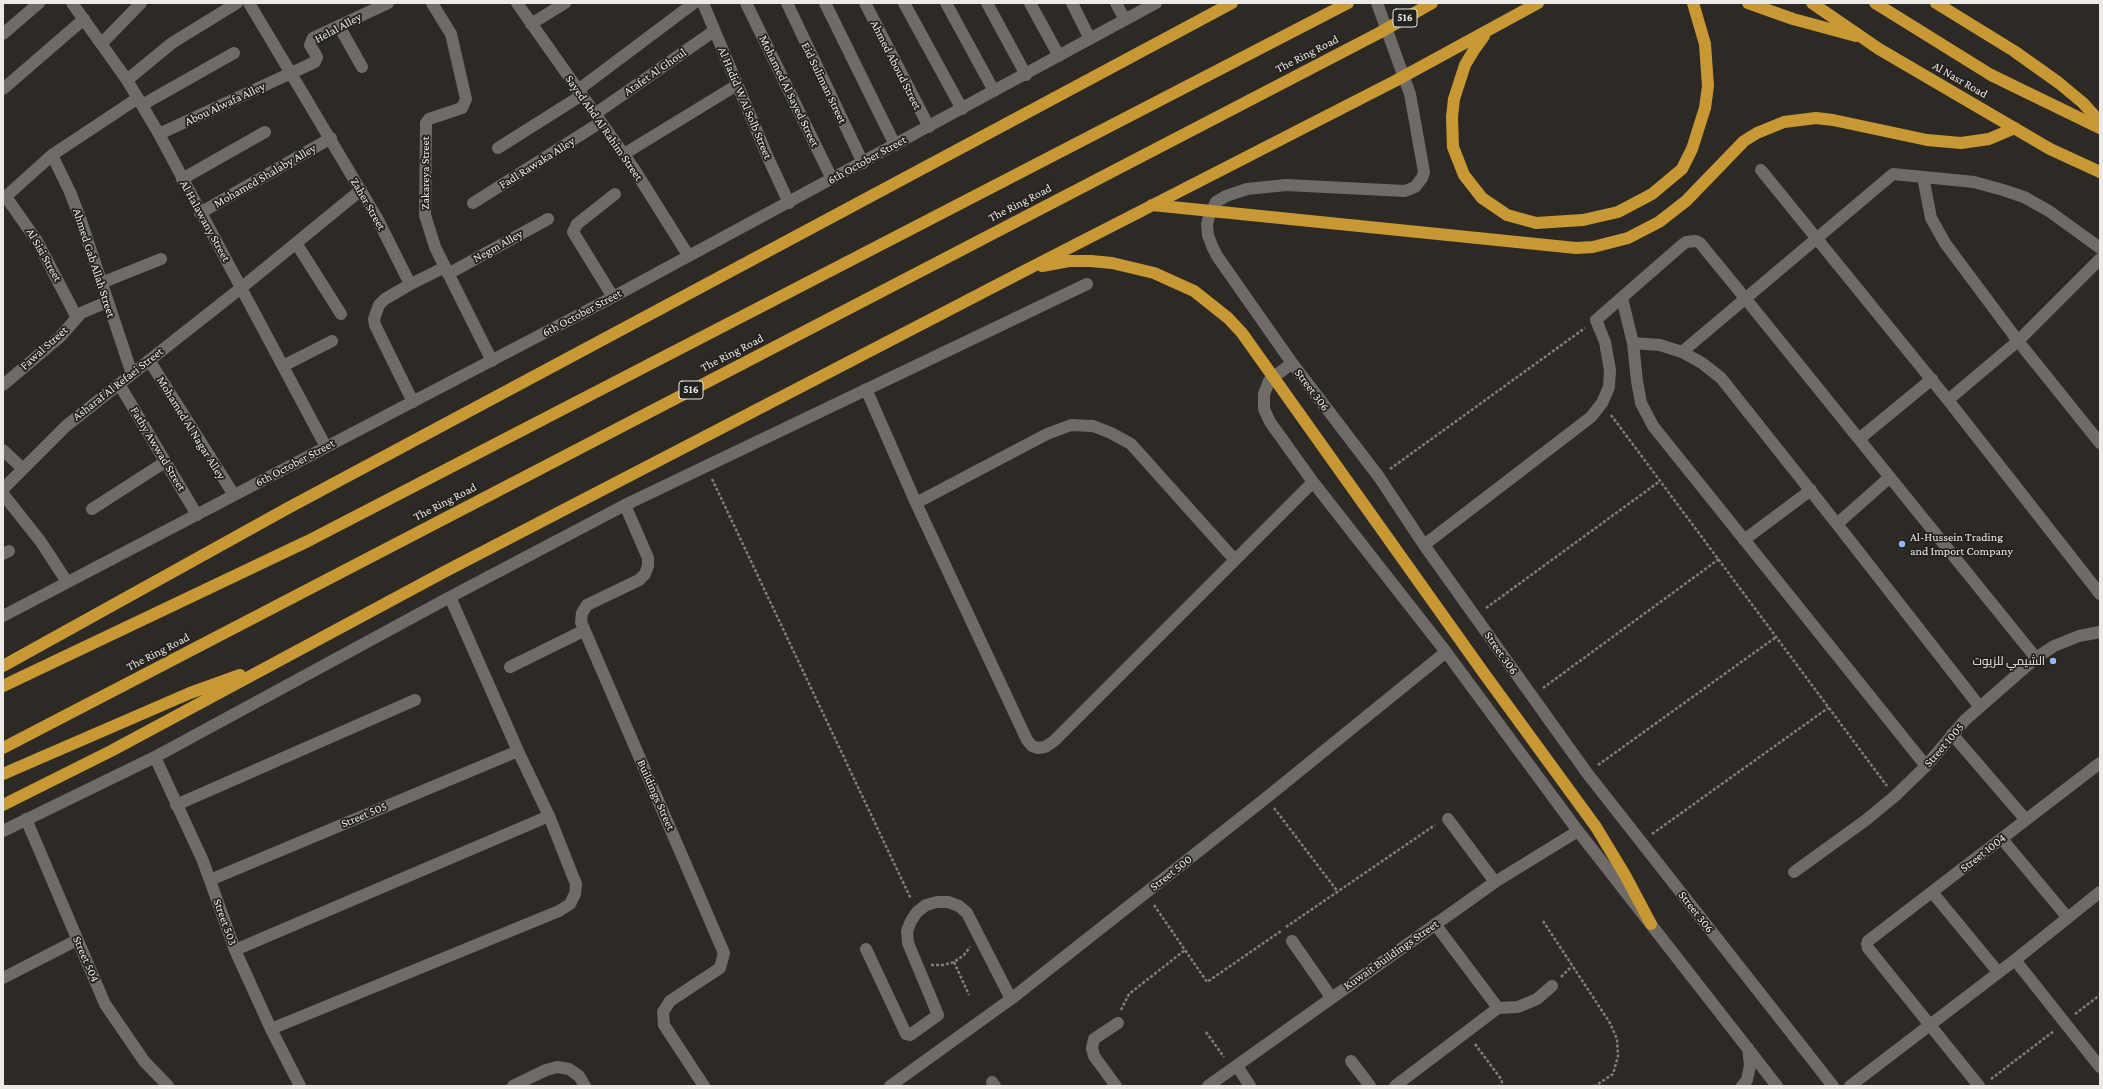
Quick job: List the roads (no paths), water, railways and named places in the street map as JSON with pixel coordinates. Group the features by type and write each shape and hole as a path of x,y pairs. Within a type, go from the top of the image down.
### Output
{"highway":[{"path":"3,666 288,508 1232,3"},
{"path":"3,686 308,541 1348,3"},
{"name":"The Ring Road","path":"3,748 1379,32 1432,3"},
{"path":"3,804 111,751 444,572 1026,270 1395,81 1538,3"},
{"path":"1487,32 1465,65 1454,99 1452,117 1453,147 1464,175 1482,198 1507,215 1536,223 1583,220 1618,212 1652,194 1682,169 1692,149 1705,108 1708,86 1706,44 1693,3"},
{"path":"1748,3 1793,19 1862,37"},
{"name":"Al Nasr Road","path":"1812,3 1862,37 2050,149 2100,172"},
{"name":"Al Nasr Road","path":"1875,3 1991,75 2100,128"},
{"path":"1936,3 2042,71 2083,103 2100,122"},
{"path":"1152,205 1576,248 1594,247 1628,238 1659,222 1686,201 1744,141 1770,126 1784,122 1800,119 1833,120 1927,140 1961,143 1989,139 2015,128"},
{"path":"1026,270 1069,262 1112,262 1133,266 1174,281 1205,300 1228,318 1242,334 1483,672 1596,827 1625,875 1651,924"},
{"path":"3,774 190,693 280,660"}],"street":[{"path":"3,34 39,3"},
{"name":"Al Halawany Street","path":"72,3 127,80 159,134 326,447"},
{"path":"102,43 141,3"},
{"path":"127,80 172,43 237,3"},
{"name":"Zaher Street","path":"250,3 290,74 361,190 391,245 409,285"},
{"name":"Helal Alley","path":"290,74 316,61 317,56 310,45 311,40 388,3"},
{"name":"Zakareya Street","path":"432,3 451,34 458,58 466,98 462,108 457,112 429,119 425,130 425,215 430,236 492,361"},
{"name":"Sayed Abd Al Rahim Street","path":"517,3 624,154 688,255"},
{"path":"531,24 565,3"},
{"path":"498,148 580,93 694,3"},
{"name":"Al Hadid W Al Solb Street","path":"702,3 789,203"},
{"name":"Mohamed Al Sayed Street","path":"746,3 832,179"},
{"name":"Eid Suliman Street","path":"787,3 863,163"},
{"path":"825,3 895,145"},
{"name":"Ahmed Aboud Street","path":"865,3 929,127"},
{"path":"904,3 962,109"},
{"path":"946,3 994,91"},
{"path":"987,3 1026,74"},
{"path":"1030,3 1059,56"},
{"path":"1072,3 1090,39"},
{"path":"1116,3 1125,20"},
{"name":"6th October Street","path":"3,616 613,297 688,255 789,203 1156,3"},
{"path":"1292,363 1217,256 1208,235 1207,224 1210,212 1216,202 1226,196 1247,189 1286,185 1405,191 1418,183 1424,172 1410,94 1377,3"},
{"path":"3,89 84,19"},
{"path":"339,26 362,67"},
{"name":"Atafet Al Ghoul","path":"598,118 714,31"},
{"path":"4,198 52,155 140,102 234,53"},
{"name":"Abou Alwafa Alley","path":"159,134 290,74"},
{"path":"624,154 737,85"},
{"name":"Fadl Rawaka Alley","path":"473,203 598,118"},
{"path":"182,179 265,132"},
{"name":"Mohamed Shalaby Alley","path":"200,213 330,138"},
{"name":"Ahmed Gab Allah Street","path":"52,155 70,192 132,374"},
{"path":"1761,170 1932,379 2100,594"},
{"path":"1682,352 1816,237 1893,174 1974,182 2024,197 2070,224 2100,248"},
{"path":"1923,176 1931,218 1945,243 2018,341 2100,443"},
{"name":"Asharaf Al Refaei Street","path":"3,489 51,439 241,288 361,190"},
{"path":"613,297 572,232 577,224 615,194"},
{"name":"Al Sisi Street","path":"4,198 37,241 76,316"},
{"name":"Negm Alley","path":"409,285 447,271 548,219"},
{"path":"1424,545 1592,417 1602,403 1609,387 1610,370 1605,342 1596,320 1682,245 1691,241 1700,243 2036,658"},
{"path":"296,243 341,314"},
{"path":"101,283 161,259"},
{"path":"1948,400 2018,341 2100,259"},
{"path":"3,831 155,757 450,597 625,505 1087,284"},
{"path":"409,285 385,299 379,305 374,318 375,325 413,402"},
{"path":"1622,298 1634,343 1636,381 1641,403 1653,426 1926,766"},
{"name":"Fawal Street","path":"3,385 60,337 76,316 107,302"},
{"path":"283,366 332,341"},
{"path":"1634,343 1660,345 1682,352 1702,363 1721,378 1811,490 1980,707"},
{"name":"Mohamed Al Nagar Alley","path":"149,360 234,495"},
{"name":"Street 306","path":"1777,1086 1578,831 1446,652 1313,482 1270,422 1264,409 1264,394 1269,381 1292,363 1379,477 1424,545 1587,774 1833,1086"},
{"path":"1859,439 1932,379"},
{"name":"Fathy Awwad Street","path":"119,384 164,462 197,514"},
{"path":"866,390 916,503 1027,740 1032,746 1038,748 1045,747 1054,741 1234,559 1313,482"},
{"path":"916,503 1047,434 1071,426 1093,426 1111,433 1131,444 1234,559"},
{"path":"3,450 23,469"},
{"path":"92,509 164,462"},
{"path":"1837,524 1890,477"},
{"path":"1744,540 1811,490"},
{"path":"3,494 41,542 67,582"},
{"name":"Buildings Street","path":"625,505 648,558 648,566 645,574 639,580 587,605 582,613 580,622 724,954 720,968 670,1001 663,1012 664,1025 704,1086"},
{"path":"271,1029 559,911 570,904 575,894 576,884 549,816 518,751 450,597"},
{"path":"510,667 583,631"},
{"name":"Street 1005","path":"1794,872 1866,820 1895,796 1926,766 1952,734 1980,707 2036,658 2054,646 2079,636 2100,632"},
{"name":"Street 500","path":"890,1086 1010,999 1266,798 1446,652"},
{"path":"176,805 415,700"},
{"path":"1952,734 2026,820"},
{"name":"Street 505","path":"210,880 518,751"},
{"name":"Street 503","path":"155,757 210,880 235,950 271,1029 300,1086"},
{"name":"Street 1004","path":"1930,1025 1868,948 1868,942 2100,763"},
{"path":"235,950 549,816"},
{"name":"Street 504","path":"26,819 105,1004 144,1061 168,1086"},
{"path":"1448,819 1495,882"},
{"name":"Kuwait Buildings Street","path":"1208,1086 1331,997 1495,882 1578,831"},
{"path":"2002,839 2068,918"},
{"path":"1932,892 1998,972"},
{"path":"1850,1086 2015,960 2100,892"},
{"path":"866,949 907,1035 938,1015 908,943 907,931 917,912 926,905 937,902 948,902 959,906 967,913 1010,999"},
{"path":"1435,924 1498,1008"},
{"path":"3,978 77,940"},
{"path":"1292,941 1331,997"},
{"path":"2015,960 2100,1067"},
{"path":"1395,1086 1498,1008 1518,1007 1537,999 1552,986"},
{"path":"1116,1086 1094,1056 1092,1048 1094,1040 1118,1023"},
{"path":"1930,1025 1984,1084"},
{"path":"1742,1086 1747,1080 1750,1065 1748,1047"},
{"path":"1350,1061 1370,1086"},
{"path":"512,1086 546,1070 557,1067 569,1069 579,1076 585,1086"},
{"path":"1234,1067 1250,1086"}],"place":[{"name":"Al-Hussein Trading and Import Company","path":"1902,544"},
{"name":"الشيمي للزيوت","path":"2053,661"}]}
